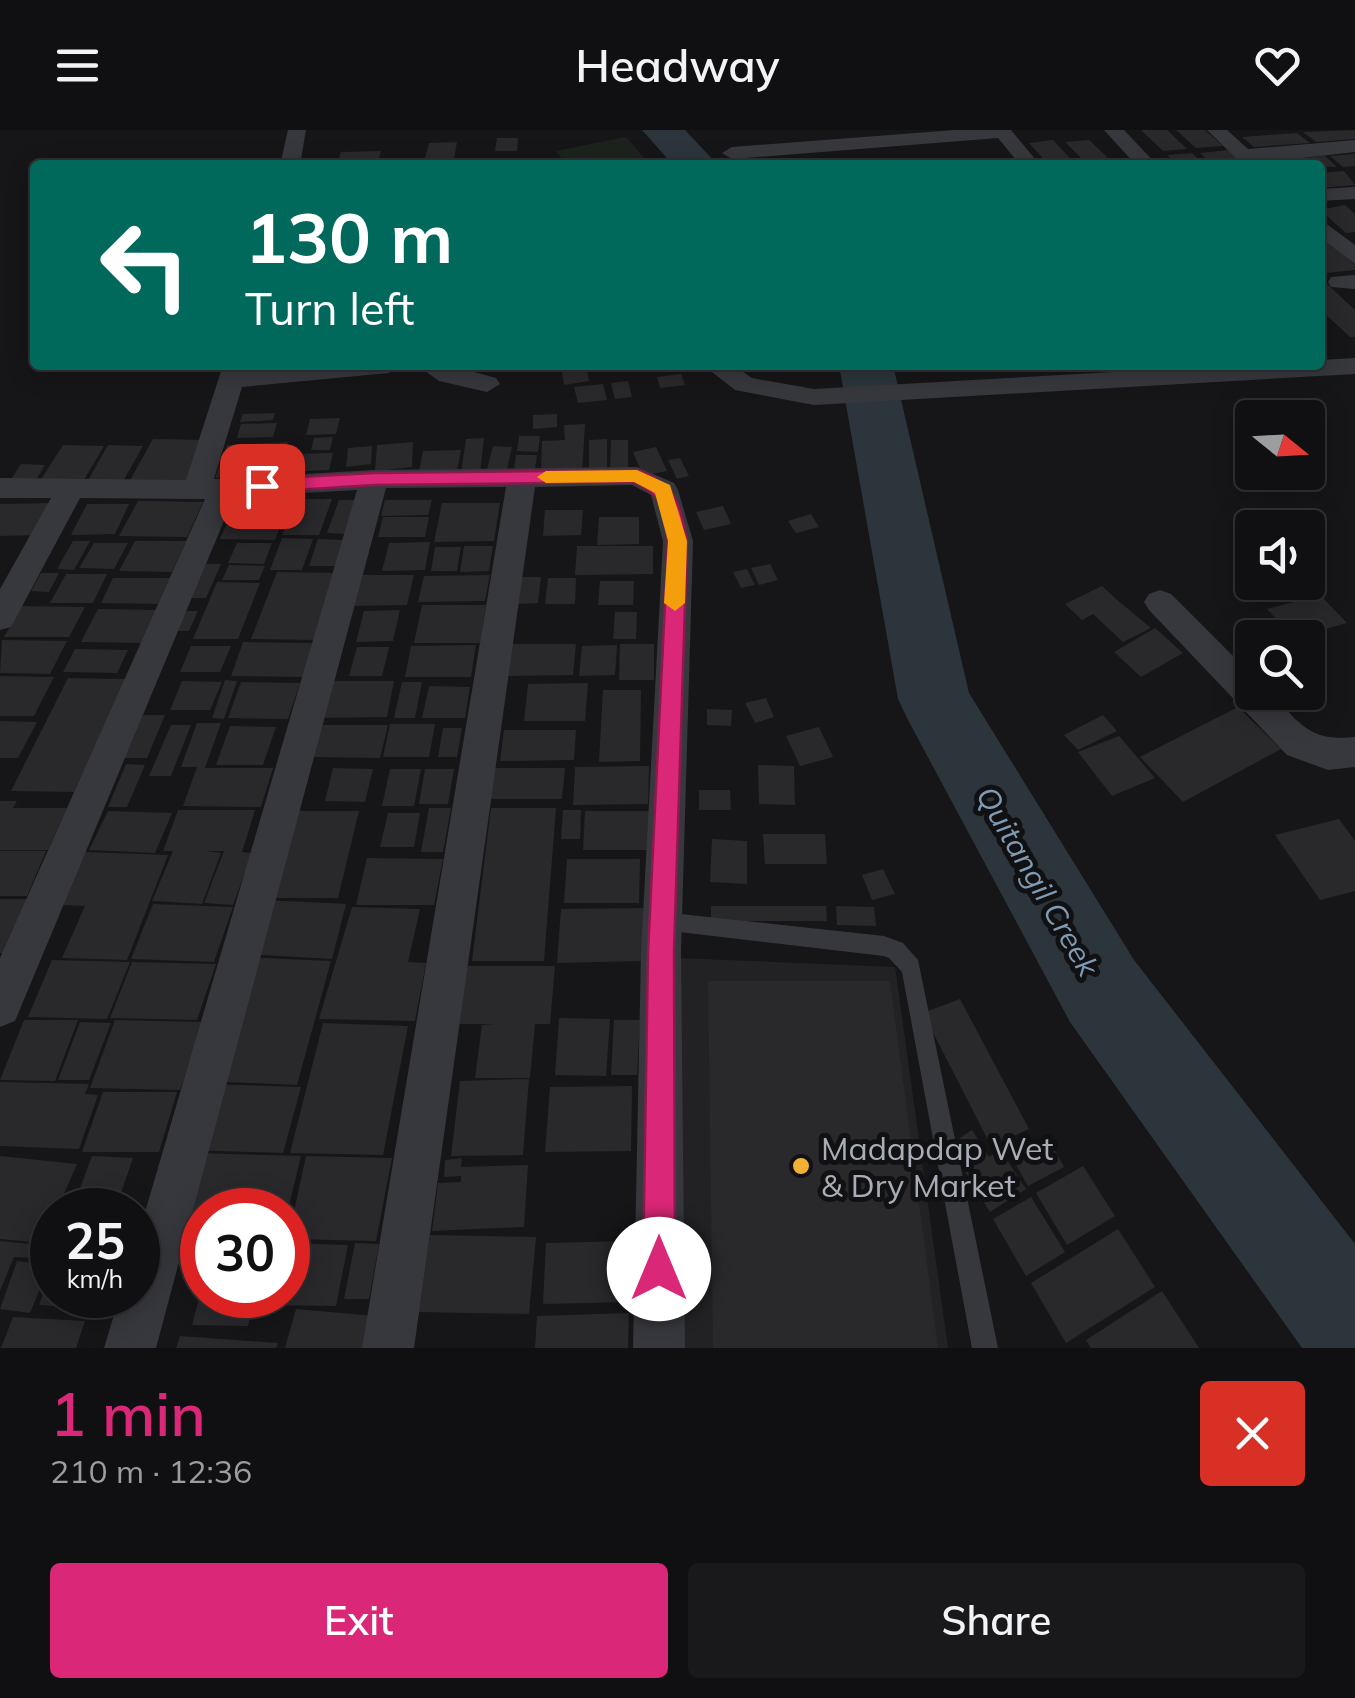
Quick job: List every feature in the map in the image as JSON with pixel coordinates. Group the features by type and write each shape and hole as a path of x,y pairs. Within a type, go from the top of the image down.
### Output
{"street":[{"path":"291,160 298,130"},
{"path":"1112,130 1142,160"},
{"path":"1216,130 1249,160 1355,146"},
{"path":"734,153 1002,131 1026,160"},
{"path":"1325,229 1355,257"},
{"path":"1325,344 1350,366"},
{"path":"1325,367 1350,366"},
{"path":"0,1006 210,488 233,372 278,370"},
{"path":"438,370 448,376 487,384"},
{"path":"723,370 744,384 814,397 1197,370"},
{"path":"979,370 997,386"},
{"path":"0,488 210,488 374,479 637,476 664,490 678,541 662,921 658,1348"},
{"path":"388,1348 522,478"},
{"path":"130,1348 374,479"},
{"path":"0,618 72,488"},
{"path":"1160,602 1299,745 1328,756 1355,752"}],"lane":[{"path":"662,921 884,946 896,950 911,967 985,1348"}],"shaded area":[{"path":"626,137 646,160 563,160 556,151"},
{"name":"Madapdap Wet & Dry Market","path":"676,958 895,967 948,1348 682,1348"}],"building":[{"path":"1141,130 1167,130 1187,149 1163,151"},
{"path":"1176,130 1205,130 1223,146 1196,148"},
{"path":"1355,130 1355,139 1316,142 1303,132"},
{"path":"1297,133 1310,143 1254,147 1242,137"},
{"path":"497,138 518,138 517,151 495,151"},
{"path":"1053,140 1071,160 1044,160 1029,143"},
{"path":"1089,140 1109,160 1083,160 1065,142"},
{"path":"457,142 454,158 425,158 429,143"},
{"path":"1229,150 1240,160 1208,160 1200,153"},
{"path":"381,151 378,160 338,160 341,152"},
{"path":"1192,153 1200,160 1172,160 1167,155"},
{"path":"1355,154 1355,166 1343,167 1330,156"},
{"path":"1325,156 1337,167 1325,167 1325,160 1282,160"},
{"path":"1344,171 1355,185 1325,188 1325,173"},
{"path":"1345,205 1355,214 1355,232 1346,233 1325,214 1325,209"},
{"path":"1325,238 1355,265 1355,270 1326,273"},
{"path":"1325,283 1355,310 1355,337 1350,337 1325,314"},
{"path":"562,370 587,370 589,381 564,385"},
{"path":"681,374 685,385 660,388 657,377"},
{"path":"628,381 632,397 615,399 611,383"},
{"path":"603,384 607,400 578,403 574,387"},
{"path":"275,413 273,420 240,422 243,414"},
{"path":"557,414 557,427 533,429 533,415"},
{"path":"340,418 336,434 306,435 310,419"},
{"path":"277,423 273,437 237,438 241,424"},
{"path":"585,424 582,473 541,474 542,441 565,440 564,425"},
{"path":"519,436 540,436 538,452 517,451"},
{"path":"333,437 330,450 311,450 314,438"},
{"path":"484,438 480,472 461,473 466,439"},
{"path":"153,439 207,440 185,483 129,482"},
{"path":"607,439 607,470 589,471 589,440"},
{"path":"611,440 628,440 628,472 610,473"},
{"path":"288,442 278,475 215,478 227,445"},
{"path":"413,442 412,467 375,471 377,445"},
{"path":"63,445 104,446 81,485 38,484"},
{"path":"108,445 143,446 122,483 87,482"},
{"path":"372,446 371,464 346,467 348,448"},
{"path":"493,446 512,447 507,469 487,469"},
{"path":"656,447 667,471 643,476 633,452"},
{"path":"461,450 456,476 418,476 423,451"},
{"path":"333,453 329,470 289,472 294,454"},
{"path":"516,455 537,455 535,469 514,469"},
{"path":"680,458 689,476 677,479 668,460"},
{"path":"21,464 45,465 33,485 8,484"},
{"path":"238,499 290,500 275,540 220,539"},
{"path":"296,499 332,499 319,535 282,535"},
{"path":"339,500 359,500 348,534 327,533"},
{"path":"385,500 432,500 428,515 381,516"},
{"path":"138,501 203,502 187,537 119,536"},
{"path":"56,503 39,535 0,536 0,504"},
{"path":"442,503 500,503 494,541 434,542"},
{"path":"87,504 129,504 115,534 71,535"},
{"path":"723,506 731,524 704,530 696,512"},
{"path":"545,510 583,510 581,535 543,536"},
{"path":"811,514 819,527 796,533 788,521"},
{"path":"383,517 429,517 425,537 378,537"},
{"path":"599,517 639,517 639,544 597,545"},
{"path":"282,538 313,539 302,570 270,570"},
{"path":"318,539 345,540 336,566 309,566"},
{"path":"73,541 90,541 74,570 57,569"},
{"path":"135,541 186,541 172,572 119,571"},
{"path":"430,542 425,570 382,571 389,543"},
{"path":"94,543 128,543 114,569 79,568"},
{"path":"237,543 272,543 264,564 228,563"},
{"path":"464,546 493,546 489,571 460,572"},
{"path":"577,546 653,546 653,574 575,575"},
{"path":"435,547 461,547 457,571 431,571"},
{"path":"206,564 221,564 206,598 191,598"},
{"path":"770,564 778,580 759,585 751,568"},
{"path":"229,565 265,566 259,580 222,580"},
{"path":"747,569 755,585 741,588 733,572"},
{"path":"277,572 337,573 315,640 251,639"},
{"path":"41,573 59,573 49,592 31,591"},
{"path":"66,574 107,574 93,603 50,603"},
{"path":"358,575 414,575 407,605 350,606"},
{"path":"490,575 485,601 418,602 424,576"},
{"path":"520,577 541,577 538,603 517,604"},
{"path":"113,578 170,578 158,604 101,603"},
{"path":"548,578 576,578 575,604 545,604"},
{"path":"600,581 634,581 633,605 598,605"},
{"path":"217,582 260,583 238,639 193,639"},
{"path":"1102,586 1151,628 1123,642 1093,614 1082,620 1065,604"},
{"path":"1301,600 1325,600 1347,623 1325,629 1325,620 1277,620 1267,609"},
{"path":"422,605 486,605 480,643 414,643"},
{"path":"22,606 85,607 69,637 4,637"},
{"path":"98,609 158,610 143,643 81,642"},
{"path":"400,610 393,641 356,642 364,611"},
{"path":"176,611 198,611 189,631 167,631"},
{"path":"615,612 637,612 636,639 613,639"},
{"path":"1155,628 1183,653 1141,677 1114,652"},
{"path":"2,640 67,641 50,674 0,673"},
{"path":"243,642 316,643 305,677 231,676"},
{"path":"511,644 576,644 573,675 507,676"},
{"path":"620,644 654,644 654,680 619,680"},
{"path":"476,645 471,677 405,677 411,646"},
{"path":"617,645 615,675 579,676 582,646"},
{"path":"191,646 231,646 220,672 180,672"},
{"path":"357,647 389,647 382,676 349,676"},
{"path":"75,649 128,650 117,673 63,672"},
{"path":"0,676 54,677 34,716 0,716"},
{"path":"68,678 126,679 74,792 11,791"},
{"path":"225,680 237,681 224,719 212,718"},
{"path":"182,681 222,682 210,710 170,710"},
{"path":"326,681 394,681 387,717 317,718"},
{"path":"241,682 300,683 288,719 228,718"},
{"path":"402,682 422,682 415,718 394,718"},
{"path":"588,683 585,721 524,721 528,684"},
{"path":"429,686 470,687 465,718 422,718"},
{"path":"603,690 641,690 640,761 599,762"},
{"path":"766,698 774,717 755,723 745,703"},
{"path":"707,709 732,710 731,726 707,725"},
{"path":"1235,709 1281,749 1183,802 1140,757"},
{"path":"143,715 165,715 147,758 124,758"},
{"path":"1103,715 1117,731 1078,750 1064,735"},
{"path":"0,721 37,722 18,758 0,758"},
{"path":"197,723 221,723 205,768 273,768 261,807 183,806 197,767 181,767"},
{"path":"390,724 435,724 429,757 383,757"},
{"path":"171,725 191,725 171,776 149,776"},
{"path":"319,725 388,725 380,758 310,757"},
{"path":"230,726 276,727 263,765 216,765"},
{"path":"819,727 833,757 800,766 786,736"},
{"path":"443,728 462,728 457,757 438,757"},
{"path":"504,730 576,730 574,760 500,761"},
{"path":"1119,736 1155,778 1112,796 1078,752"},
{"path":"126,764 145,765 127,807 108,807"},
{"path":"758,765 794,766 795,805 759,804"},
{"path":"649,766 648,804 573,805 575,767"},
{"path":"333,768 373,769 365,802 325,801"},
{"path":"492,768 565,768 562,799 488,799"},
{"path":"390,769 421,769 414,806 382,806"},
{"path":"425,769 454,769 448,804 419,804"},
{"path":"699,790 730,790 731,810 699,810"},
{"path":"0,801 17,801 13,808 67,808 48,850 0,850"},
{"path":"429,808 451,808 443,852 421,852"},
{"path":"491,808 556,808 544,961 472,961"},
{"path":"178,810 255,810 242,852 252,853 233,905 204,903 224,851 206,851 221,853 202,904 152,901 173,851 163,851"},
{"path":"563,810 581,810 580,839 561,839"},
{"path":"108,811 172,813 155,853 89,850"},
{"path":"294,811 359,811 338,898 269,898"},
{"path":"585,811 659,811 659,850 583,850"},
{"path":"388,813 420,813 414,847 380,847"},
{"path":"1339,819 1355,841 1355,891 1320,900 1275,835"},
{"path":"763,834 825,834 827,864 765,864"},
{"path":"712,839 747,841 747,884 710,882"},
{"path":"0,851 46,851 27,896 0,896"},
{"path":"85,852 168,855 127,960 62,958 85,906 61,905"},
{"path":"367,858 443,859 434,905 356,905"},
{"path":"567,859 640,859 639,903 564,903"},
{"path":"883,869 895,894 872,900 862,875"},
{"path":"0,899 27,899 4,953 0,953"},
{"path":"264,900 346,904 332,959 246,954"},
{"path":"153,904 233,907 214,962 131,959"},
{"path":"711,906 826,906 827,921 711,921"},
{"path":"836,906 874,907 876,926 837,925"},
{"path":"352,907 420,909 408,962 426,963 415,1021 319,1019"},
{"path":"643,908 643,961 557,963 561,909"},
{"path":"246,957 331,961 297,1085 207,1081"},
{"path":"52,960 130,962 107,1019 28,1017"},
{"path":"132,962 216,964 197,1020 110,1018"},
{"path":"459,966 555,966 550,1024 535,1024 530,1078 475,1078 482,1025 494,1024 451,1024"},
{"name":"Madapdap Wet & Dry Market","path":"708,981 890,981 938,1348 713,1348"},
{"path":"960,999 1029,1129 991,1146 923,1013"},
{"path":"559,1018 610,1019 606,1076 555,1075"},
{"path":"24,1020 78,1020 55,1081 0,1080"},
{"path":"115,1020 203,1022 180,1090 90,1088"},
{"path":"614,1020 640,1020 637,1075 611,1075"},
{"path":"80,1022 111,1023 89,1080 58,1080"},
{"path":"323,1023 408,1026 383,1155 290,1153"},
{"path":"529,1079 523,1155 451,1156 460,1081"},
{"path":"0,1082 89,1084 85,1094 98,1095 79,1149 0,1146"},
{"path":"209,1084 301,1087 283,1153 189,1150"},
{"path":"632,1086 631,1151 545,1152 550,1087"},
{"path":"103,1092 177,1092 159,1152 82,1152"},
{"path":"972,1130 989,1157 1000,1150 1026,1189 990,1212 949,1145"},
{"path":"1047,1136 1064,1167 1028,1186 1010,1154"},
{"path":"194,1153 301,1156 293,1188 183,1188"},
{"path":"0,1156 77,1164 67,1188 30,1188 30,1242 0,1239"},
{"path":"92,1156 133,1158 123,1188 80,1188"},
{"path":"306,1156 392,1158 376,1241 310,1240 310,1188 299,1188"},
{"path":"462,1158 461,1167 528,1165 524,1227 432,1231 438,1183 461,1182 461,1176 444,1177 445,1160"},
{"path":"1083,1166 1115,1216 1067,1245 1036,1193"},
{"path":"1031,1197 1065,1252 1026,1276 993,1219"},
{"path":"180,1198 180,1234 169,1234"},
{"path":"1118,1229 1155,1287 1066,1343 1031,1283"},
{"path":"430,1235 536,1237 529,1314 419,1312"},
{"path":"0,1241 30,1244 30,1258 14,1257 0,1291"},
{"path":"628,1241 628,1302 543,1304 546,1243"},
{"path":"355,1243 379,1244 369,1299 344,1299"},
{"path":"310,1244 348,1245 336,1306 310,1306"},
{"path":"17,1261 30,1263 30,1313 0,1309"},
{"path":"1162,1291 1199,1348 1091,1348 1086,1340"},
{"path":"310,1310 374,1316 367,1348 285,1348 293,1318 310,1318"},
{"path":"629,1313 628,1348 535,1348 537,1316"},
{"path":"13,1317 85,1321 76,1348 1,1348"},
{"path":"194,1318 250,1318 248,1326 192,1325"},
{"path":"180,1336 278,1343 276,1348 176,1348"}],"waterway":[{"name":"Quitangil Creek","path":"662,130 692,160"},
{"name":"Quitangil Creek","path":"867,370 934,699 1102,991 1355,1331"}],"slow traffic":[{"path":"546,477 637,476 664,490 678,541 675,603"}],"place":[{"name":"Madapdap Wet & Dry Market","path":"801,1166"}],"route":[{"path":"262,486 374,479 637,476 664,490 670,501 678,541 661,952 659,1269"}]}
